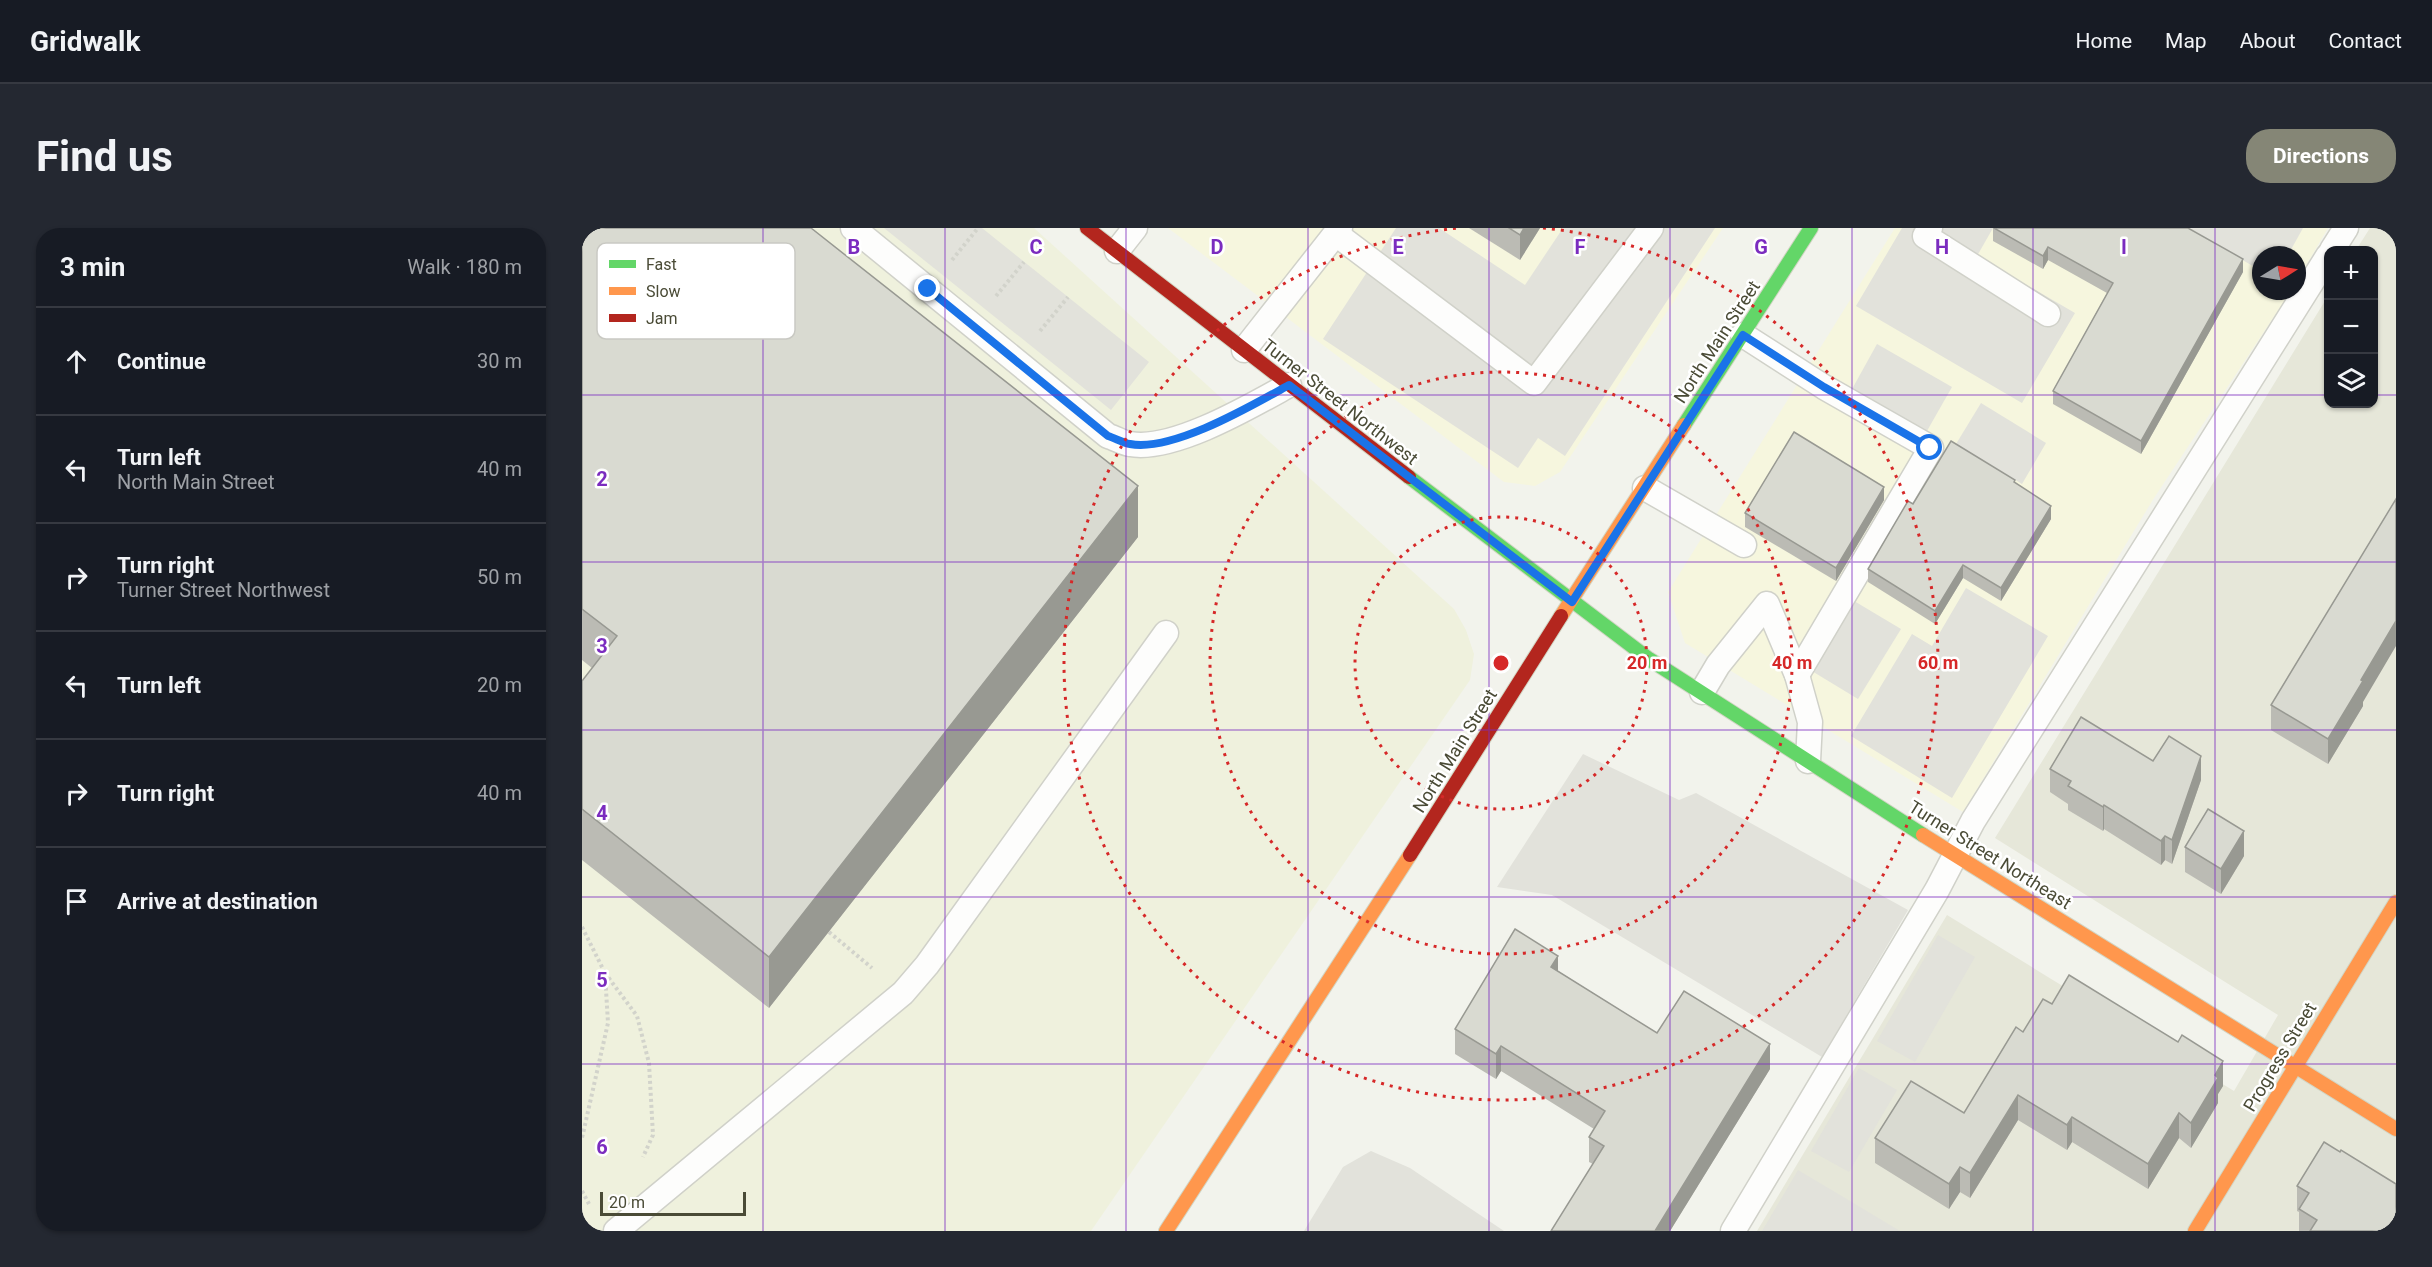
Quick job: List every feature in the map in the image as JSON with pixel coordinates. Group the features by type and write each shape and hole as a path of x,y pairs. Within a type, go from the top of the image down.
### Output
{"street":[{"name":"Turner Street Northwest","path":"1087,228 1572,602"},
{"name":"North Main Street","path":"1166,1231 1367,924 1515,687 1572,602 1811,228"},
{"name":"Turner Street Northeast","path":"1572,602 1649,659 1808,761 2396,1129"},
{"name":"Progress Street","path":"2195,1231 2396,902"}],"lane":[{"path":"853,228 1108,436 1131,444 1175,439 1237,413 1289,385"},
{"path":"1117,251 1135,228"},
{"path":"1244,350 1338,231 1534,383 1652,228"},
{"path":"1930,228 1925,236 2048,314"},
{"path":"2335,246 2346,228"},
{"path":"1733,1231 1937,890 1973,821 2324,262"},
{"path":"1743,335 1824,387 1930,448 1797,675"},
{"path":"1645,488 1744,545"},
{"path":"1701,692 1718,665 1767,604 1797,675 1810,722 1808,761"},
{"path":"616,1231 903,993 927,965 1166,633"}],"path":[{"path":"1016,360 1068,297"},
{"path":"582,927 606,973 637,1017 649,1064 653,1135 640,1164"},
{"path":"829,932 903,993"},
{"path":"582,1138 608,1023 606,973"},
{"path":"582,1191 592,1211"}],"shaded area":[{"path":"582,228 1034,228 1454,609 1466,630 1474,654 1470,680 1091,1231 582,1231"},
{"path":"884,228 982,228 1149,362 1111,410"},
{"path":"1168,228 1723,228 1560,472 1535,486 1504,482"},
{"path":"1396,228 1439,228 1525,285 1563,228 1715,228 1565,456 1538,438 1518,468 1323,339"},
{"path":"1895,228 2328,228 2306,266 2306,246 2252,246 2252,300 2285,300 2154,498 1963,812 1685,643 1668,592"},
{"path":"1902,228 1993,228 1977,256 2075,313 2022,403 1856,306"},
{"path":"2189,228 2303,228 2293,246 2252,246 2252,266"},
{"path":"2370,228 2396,228 2396,1231 1757,1231 1947,915 2234,1091 2278,1015 1995,838 2324,303 2324,408 2378,408 2378,246 2359,246"},
{"path":"1877,344 1952,387 1915,452 1841,409"},
{"path":"1981,403 2046,443 2022,484 1956,444"},
{"path":"1966,588 2048,636 1952,798 1851,736 1912,634 1932,646"},
{"path":"1839,592 1901,629 1858,699 1797,662"},
{"path":"1583,754 1679,800 1696,793 1908,910 1822,1057 1552,895 1497,887"},
{"path":"1938,935 1975,957 1915,1062 1877,1041"},
{"path":"1859,1068 1897,1090 1849,1172 1811,1151"},
{"path":"1371,1151 1410,1168 1504,1231 1304,1231 1343,1167"},
{"path":"1798,1170 1840,1195 1900,1231 1762,1231"}],"building":[{"path":"582,228 811,228 1138,486 769,957 582,809 582,681 617,636 582,609"},
{"path":"1509,228 1524,228 1520,235"},
{"path":"1994,228 2188,228 2243,259 2141,441 2053,391 2113,283 2048,247 2043,256"},
{"path":"1794,432 1884,487 1836,568 1745,513"},
{"path":"1951,441 2015,480 2014,482 2051,506 2001,588 1963,565 1935,611 1868,569 1908,501 1913,504"},
{"path":"2396,499 2396,621 2328,739 2271,705"},
{"path":"2081,717 2153,761 2169,736 2201,756 2172,840 2165,836 2161,841 2104,805 2103,807 2068,786 2071,781 2050,769"},
{"path":"2208,809 2244,831 2221,869 2185,847"},
{"path":"1515,929 1558,956 1551,967 1657,1033 1684,991 1770,1044 1655,1231 1551,1231 1604,1146 1589,1137 1605,1111 1501,1046 1496,1054 1455,1029"},
{"path":"2069,975 2178,1042 2182,1035 2223,1061 2215,1075 2218,1078 2191,1123 2179,1113 2148,1164 2072,1117 2067,1125 2018,1095 1970,1173 1960,1167 1949,1184 1875,1138 1911,1081 1964,1113 2016,1027 2023,1032 2043,999 2052,1004"},
{"path":"2324,1142 2396,1184 2396,1231 2310,1231 2317,1220 2299,1209 2309,1193 2297,1186"}],"traffic: fast":[{"path":"1684,425 1811,228"},
{"path":"1409,477 1649,659 1923,835"}],"traffic: slow":[{"path":"1561,616 1684,425"},
{"path":"1923,835 2396,1129"},
{"path":"1166,1231 1410,855"},
{"path":"2195,1231 2396,902"}],"traffic: jam":[{"path":"1087,228 1409,477"},
{"path":"1410,855 1561,616"}],"route":[{"path":"928,289 1108,436 1131,444 1175,439 1237,413 1289,385 1572,602 1743,335 1824,387 1930,448"}]}
